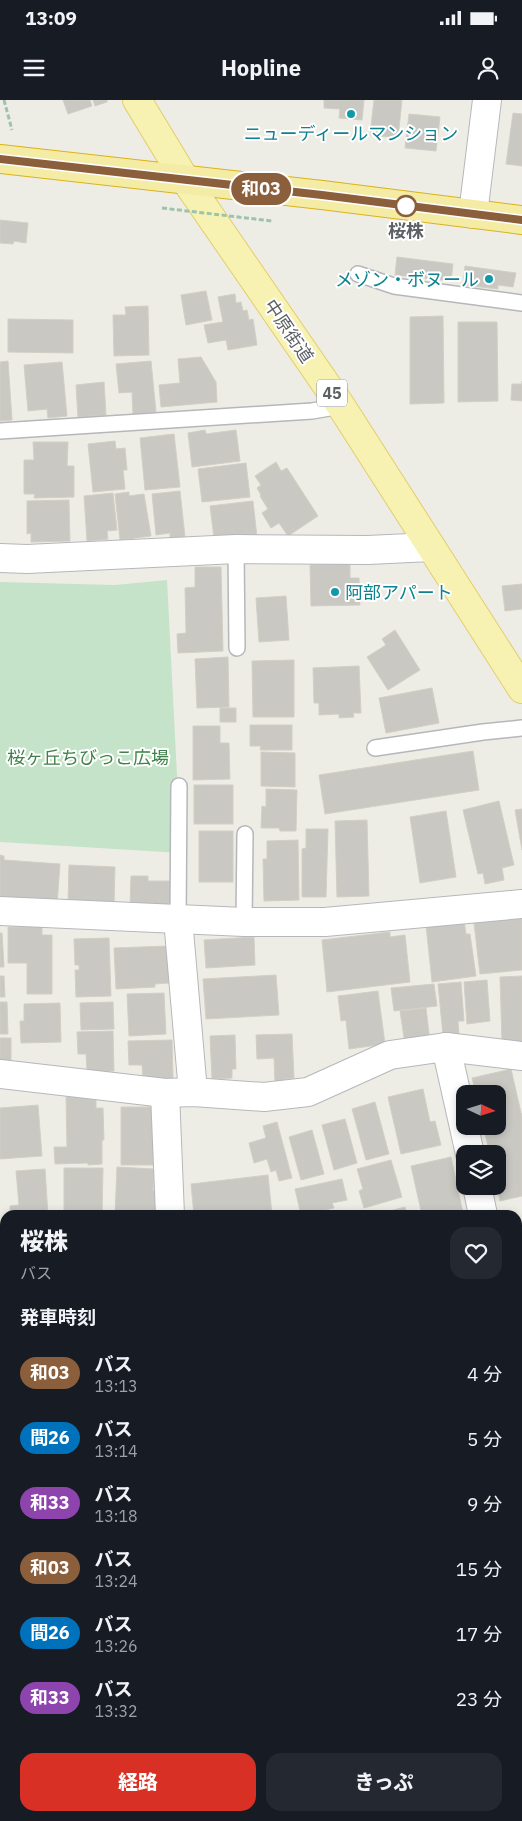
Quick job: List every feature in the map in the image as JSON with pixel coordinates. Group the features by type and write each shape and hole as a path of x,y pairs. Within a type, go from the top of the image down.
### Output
{"highway":[{"path":"0,159 322,195 522,220"}],"main road":[{"name":"中原街道","path":"137,100 186,181 341,406 522,689"}],"street":[{"path":"473,214 487,100"},
{"path":"0,558 27,559 236,549 368,550 431,547"},
{"path":"0,911 244,922 325,922 522,904"},
{"path":"178,919 192,1092"},
{"path":"446,1047 468,1145"},
{"path":"0,1074 165,1093 192,1092 264,1097 308,1092 390,1055 446,1047 522,1056"},
{"path":"165,1093 170,1210"},
{"path":"479,1195 482,1210"}],"lane":[{"path":"358,274 394,286 522,303"},
{"path":"0,432 312,411 341,406"},
{"path":"236,549 237,648"},
{"path":"375,748 522,728"},
{"path":"178,919 179,786"},
{"path":"244,922 245,834"}],"path":[{"path":"4,100 14,136"},
{"path":"162,208 272,221"}],"green space":[{"name":"桜ヶ丘ちびっこ広場","path":"167,580 181,853 0,842 0,582 115,585"}],"building":[{"path":"63,100 90,100 92,106 68,114"},
{"path":"93,100 107,100 107,102 95,106"},
{"name":"ニューディールマンション","path":"324,100 364,100 362,120 339,118 340,109 324,108"},
{"path":"374,100 402,100 398,138 370,135"},
{"path":"513,113 522,114 522,166 506,164"},
{"path":"409,114 440,117 436,151 405,148"},
{"path":"0,220 28,223 26,243 14,241 13,244 0,243"},
{"path":"397,257 453,264 451,281 395,275"},
{"name":"メゾン・ボヌール","path":"465,266 516,273 513,287 498,285 498,289 463,285"},
{"path":"206,291 212,320 186,325 181,295"},
{"path":"235,294 236,303 241,302 243,311 247,310 249,320 253,319 257,345 228,350 226,340 208,343 204,325 223,322 218,297"},
{"path":"148,306 149,355 114,356 113,315 126,315 125,307"},
{"path":"443,316 444,403 410,404 410,317"},
{"path":"8,319 73,320 73,353 8,352"},
{"path":"458,322 497,322 498,401 458,402"},
{"path":"201,357 216,382 217,402 161,407 159,385 180,383 178,359"},
{"path":"8,361 12,420 0,421 0,362"},
{"path":"151,361 156,412 133,414 132,392 119,393 116,364"},
{"path":"62,362 67,416 48,418 47,409 28,411 24,365"},
{"path":"104,382 106,415 78,417 76,385"},
{"path":"512,384 522,384 522,401 511,400"},
{"path":"205,430 206,434 236,430 240,461 192,467 188,433"},
{"path":"174,434 180,487 145,490 140,438"},
{"path":"115,441 116,449 125,448 127,470 123,470 125,489 93,492 88,444"},
{"path":"33,442 68,442 67,466 74,466 74,497 34,498 35,494 24,494 24,460 34,460"},
{"path":"276,462 281,471 287,468 318,516 288,536 279,523 271,528 262,513 268,509 260,496 257,488 261,485 255,476"},
{"path":"246,463 250,497 202,502 198,469"},
{"path":"180,491 185,537 170,538 170,533 156,535 152,494"},
{"path":"129,492 129,496 144,494 151,536 120,540 115,494"},
{"path":"113,493 117,530 107,531 108,539 87,541 84,496"},
{"path":"69,500 70,541 31,542 31,533 27,534 27,501"},
{"path":"253,501 257,537 241,539 241,535 214,538 210,506"},
{"name":"阿部アパート","path":"350,564 350,578 359,578 360,605 311,606 310,565"},
{"path":"195,567 221,567 223,651 178,653 177,634 186,633 185,588 195,587"},
{"path":"522,584 522,609 505,611 502,586"},
{"path":"286,596 289,640 259,642 256,598"},
{"path":"395,630 420,670 388,690 367,657 386,645 382,639"},
{"path":"228,657 229,707 197,708 195,659"},
{"path":"294,660 294,717 253,717 252,661"},
{"path":"359,666 361,713 353,713 354,717 339,718 339,714 319,715 319,703 314,703 313,668"},
{"path":"432,688 439,723 386,733 379,698"},
{"path":"220,708 236,708 236,722 220,722"},
{"path":"250,725 292,725 292,750 260,750 261,746 250,746"},
{"path":"193,726 220,726 220,743 229,743 230,779 193,780"},
{"path":"473,751 479,790 325,814 319,775"},
{"path":"261,752 295,753 295,787 261,786"},
{"path":"194,785 233,785 233,824 194,824"},
{"path":"266,789 297,790 296,831 280,831 279,828 261,828 262,806 266,807"},
{"path":"499,801 514,865 502,868 504,880 485,884 483,873 478,874 463,810"},
{"path":"522,809 522,850 515,810"},
{"path":"446,811 456,877 420,883 410,817"},
{"path":"367,820 369,896 337,897 335,821"},
{"path":"306,829 328,829 326,897 302,897 302,849 306,848"},
{"path":"199,831 233,831 233,882 199,882"},
{"path":"298,840 299,900 264,901 263,859 267,859 267,841"},
{"path":"0,855 4,856 4,860 60,864 57,905 30,899 0,897"},
{"path":"69,865 115,867 114,905 68,902"},
{"path":"131,876 148,876 148,881 170,881 169,908 130,907"},
{"path":"522,918 522,970 480,974 474,923"},
{"path":"464,920 466,934 470,934 476,976 432,982 426,925"},
{"path":"8,927 42,927 42,935 52,935 52,994 27,994 27,963 8,963"},
{"path":"390,932 390,937 405,935 410,982 327,992 322,940"},
{"path":"0,933 2,933 4,967 0,967"},
{"path":"254,937 255,965 206,968 204,940"},
{"path":"109,938 111,996 76,997 75,970 79,970 79,965 75,965 74,939"},
{"path":"168,946 169,983 155,984 155,987 116,989 114,948"},
{"path":"276,975 279,1015 206,1019 203,979"},
{"path":"0,976 4,976 5,997 0,997"},
{"path":"522,976 522,1042 502,1042 500,977"},
{"path":"487,980 490,1021 467,1024 464,982"},
{"path":"461,982 464,1021 458,1021 459,1034 443,1036 438,984"},
{"path":"434,984 437,1006 394,1011 391,988"},
{"path":"378,991 385,1044 349,1049 346,1020 341,1021 338,996"},
{"path":"164,993 166,1034 129,1036 127,994"},
{"path":"0,1002 7,1002 8,1034 0,1034"},
{"path":"113,1002 114,1029 81,1030 80,1003"},
{"path":"60,1003 61,1042 21,1043 20,1021 24,1021 24,1004"},
{"path":"426,1008 430,1041 405,1044 400,1011"},
{"path":"113,1031 114,1071 87,1072 86,1054 78,1054 77,1032"},
{"path":"292,1034 294,1078 285,1079 285,1082 275,1082 274,1058 257,1059 256,1035"},
{"path":"235,1035 236,1069 232,1069 232,1078 212,1079 210,1036"},
{"path":"0,1038 11,1038 11,1063 0,1063"},
{"path":"172,1040 173,1078 143,1079 142,1065 129,1065 128,1041"},
{"path":"511,1069 522,1117 522,1196 500,1201 499,1195 506,1195 506,1145 488,1145 485,1135 506,1135 506,1085 474,1085 472,1078"},
{"path":"423,1089 430,1122 435,1121 441,1145 401,1154 388,1097"},
{"path":"93,1096 93,1100 96,1100 96,1108 103,1108 104,1140 102,1140 102,1164 55,1164 54,1147 67,1147 66,1097"},
{"path":"375,1102 389,1154 366,1160 352,1109"},
{"path":"38,1105 42,1156 0,1159 0,1108"},
{"path":"121,1107 153,1107 158,1165 121,1165"},
{"path":"345,1119 357,1163 334,1170 322,1125"},
{"path":"277,1122 292,1178 279,1181 276,1170 271,1172 267,1159 254,1163 249,1143 266,1138 263,1126"},
{"path":"312,1130 324,1174 301,1180 289,1137"},
{"path":"451,1157 456,1180 456,1195 459,1195 462,1210 421,1210 411,1166"},
{"path":"391,1160 402,1197 364,1208 359,1191 363,1189 357,1169"},
{"path":"117,1167 154,1169 153,1191 157,1191 156,1210 115,1210"},
{"path":"64,1168 103,1168 102,1210 64,1210"},
{"path":"45,1169 48,1210 10,1210 10,1206 19,1205 16,1171"},
{"path":"268,1175 272,1210 194,1210 191,1184"},
{"path":"342,1179 347,1200 332,1203 334,1208 325,1210 300,1210 295,1189"},
{"path":"405,1207 406,1210 394,1210"}],"bus line":[{"name":"和03","path":"0,159 322,195 522,220"}],"place":[{"name":"ニューディールマンション","path":"351,114"},
{"name":"桜株","path":"406,206"},
{"name":"メゾン・ボヌール","path":"489,279"},
{"name":"阿部アパート","path":"335,592"}]}
